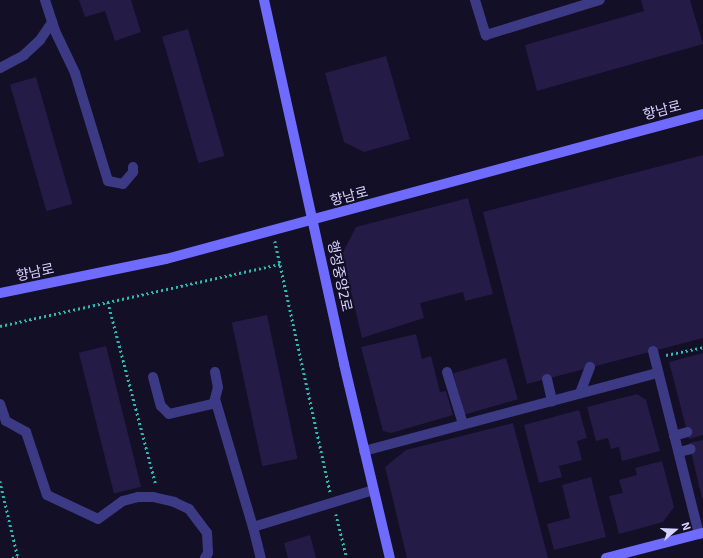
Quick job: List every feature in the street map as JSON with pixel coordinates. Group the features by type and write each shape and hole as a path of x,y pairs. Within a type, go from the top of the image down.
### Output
{"street":[{"path":"46,0 52,22 75,73 108,181 123,184 133,172 133,167"},
{"path":"475,0 486,35 600,0"},
{"name":"행정중앙2로","path":"266,1 364,450 390,558"},
{"path":"0,68 24,55 40,40 52,22"},
{"name":"향남로","path":"0,293 166,259 703,114"},
{"path":"606,558 701,533 653,355"},
{"path":"580,393 590,367"},
{"path":"215,372 218,387 216,403 261,558"},
{"path":"447,372 463,424"},
{"path":"364,450 658,373"},
{"path":"153,377 161,406 169,414 216,403"},
{"path":"547,379 552,401"},
{"path":"0,404 6,421 26,432 47,495 98,519 123,501 138,497 159,498 189,510 207,533 208,553 205,558"},
{"path":"449,417 452,427"},
{"path":"674,436 687,432"},
{"path":"679,452 691,449"},
{"path":"253,527 373,490"}],"path":[{"path":"272,231 332,502 347,558"},
{"path":"0,326 280,264"},
{"path":"108,302 159,498"},
{"path":"653,355 703,347"},
{"path":"0,481 18,557 12,558"}],"building":[{"path":"79,0 131,0 141,32 115,41 105,11 85,17"},
{"path":"641,0 690,0 703,44 537,91 525,45 644,11"},
{"path":"188,29 224,156 198,163 162,36"},
{"path":"386,56 410,139 364,152 344,142 325,73"},
{"path":"36,77 72,204 46,211 10,84"},
{"path":"703,155 703,338 527,384 483,212"},
{"path":"468,198 493,294 465,301 463,292 420,303 424,318 362,338 342,254 356,227"},
{"path":"267,315 298,459 262,466 232,322"},
{"path":"416,334 422,359 431,356 440,392 446,391 453,415 391,433 383,431 361,347"},
{"path":"106,346 141,487 114,493 79,353"},
{"path":"703,353 703,435 689,439 669,362"},
{"path":"506,358 518,399 465,414 453,373"},
{"path":"637,394 646,400 660,451 622,461 619,447 611,449 608,438 596,441 587,407"},
{"path":"579,410 587,438 577,441 582,460 559,466 562,477 539,483 524,425"},
{"path":"513,423 548,558 407,558 385,467 406,450"},
{"path":"703,440 703,498 702,498 689,443"},
{"path":"662,461 674,507 663,522 619,534 609,496 623,493 619,480 637,475 635,468"},
{"path":"591,477 606,537 554,550 547,524 570,518 562,485"},
{"path":"310,535 316,558 288,558 284,543"}]}
